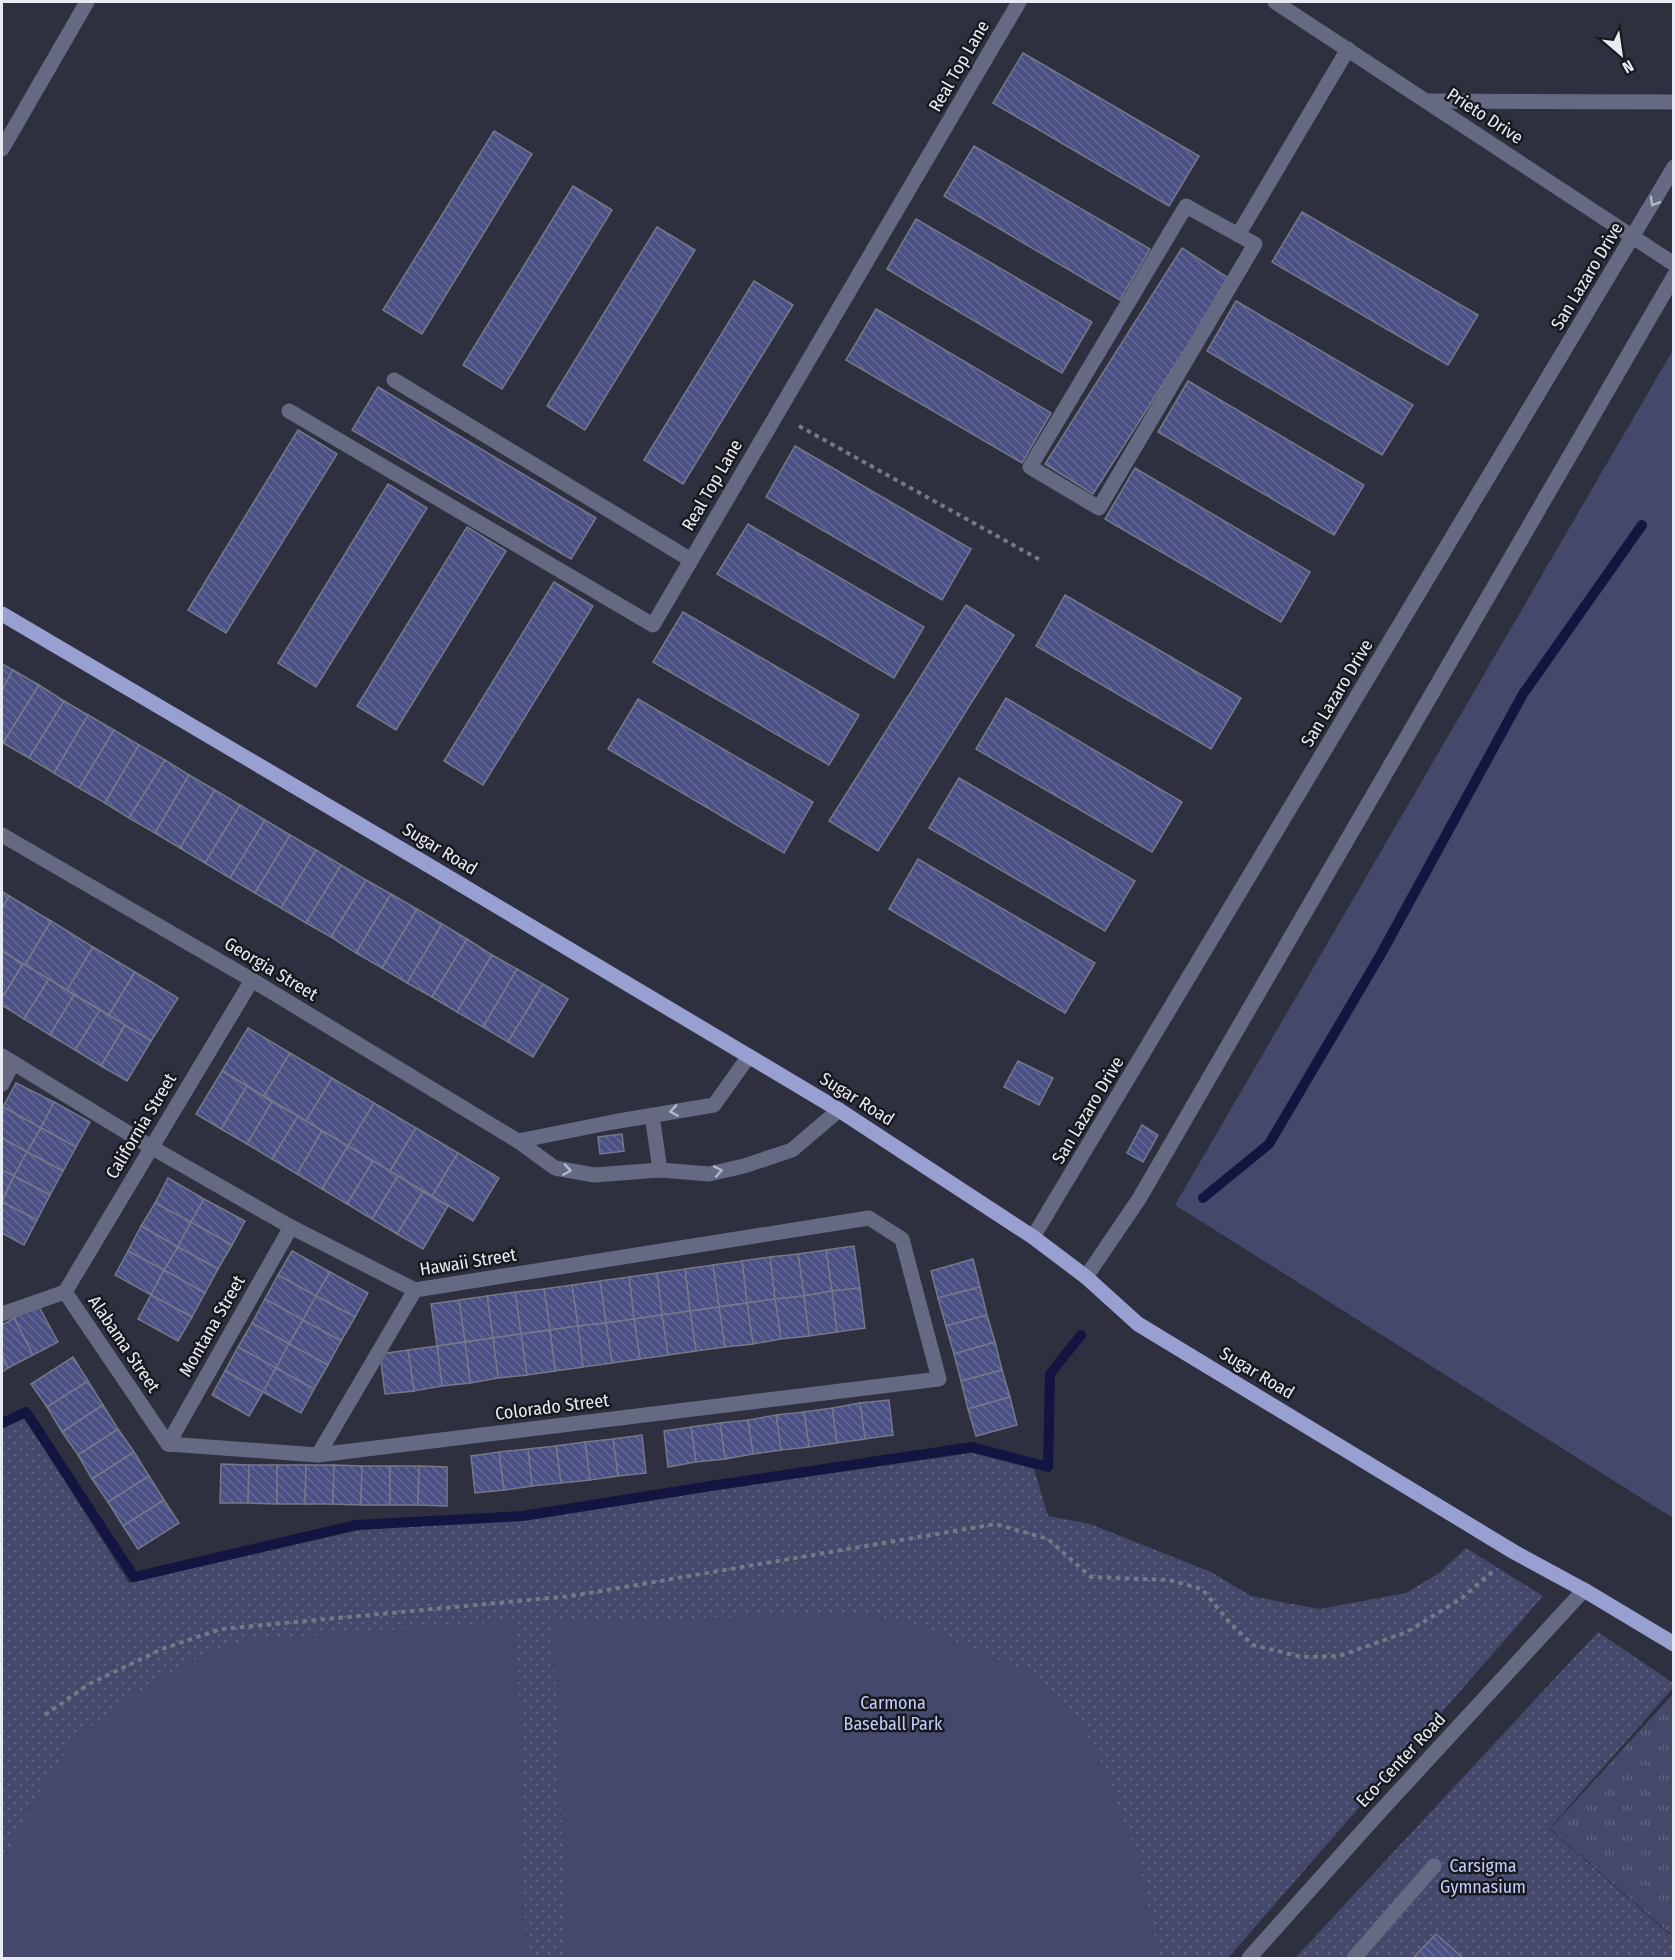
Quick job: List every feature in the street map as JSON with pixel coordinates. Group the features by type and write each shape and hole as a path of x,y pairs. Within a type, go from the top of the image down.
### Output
{"main road":[{"name":"Sugar Road","path":"2,614 839,1110 1033,1237 1086,1277 1138,1324 1514,1552 1584,1590 1674,1644"}],"street":[{"path":"2,149 87,2"},
{"name":"Real Top Lane","path":"290,411 653,625 1019,2"},
{"name":"Prieto Drive","path":"1275,2 1674,264"},
{"path":"1238,235 1348,49"},
{"path":"1427,101 1674,102"},
{"name":"San Lazaro Drive","path":"1033,1237 1674,167"},
{"path":"1186,206 1238,235 1255,244 1099,508 1030,467 1186,206"},
{"path":"1086,1277 1139,1199 1674,276"},
{"path":"394,380 691,560"},
{"name":"Georgia Street","path":"2,835 252,980 518,1141 555,1168 594,1175 660,1170"},
{"name":"California Street","path":"65,1292 252,980"},
{"path":"518,1141 714,1105 749,1056"},
{"path":"2,1084 7,1060"},
{"name":"Hawaii Street","path":"7,1060 151,1147 291,1227 415,1290 869,1218 902,1239 939,1379"},
{"path":"652,1115 660,1170 709,1174 744,1166 792,1150 839,1110"},
{"name":"Montana Street","path":"168,1444 291,1227"},
{"path":"318,1455 415,1290"},
{"name":"Alabama Street","path":"2,1314 65,1292 168,1444"},
{"name":"Colorado Street","path":"168,1444 318,1455 939,1379"},
{"name":"Eco-Center Road","path":"1249,1959 1376,1816 1584,1590"},
{"path":"1354,1959 1434,1866"}],"path":[{"path":"777,414 1042,561"},
{"path":"45,1715 89,1684 162,1649 221,1629 571,1596 996,1524 1048,1539 1092,1578 1170,1580 1202,1589 1253,1645 1302,1657 1339,1656 1407,1632 1462,1598 1514,1552"}],"green space":[{"path":"1673,350 1673,1518 1175,1205"},
{"name":"Carmona Baseball Park","path":"25,1418 129,1583 360,1530 517,1519 972,1453 1034,1469 1048,1516 1090,1524 1211,1572 1251,1596 1319,1609 1406,1593 1439,1573 1466,1548 1543,1596 1228,1958 2,1958 2,1429"},
{"path":"870,1614 922,1627 1024,1670 1056,1694 1080,1721 1100,1759 1140,1863 1159,1958 567,1958 553,1621"},
{"path":"517,1621 526,1958 2,1958 2,1863 45,1780 76,1739 126,1699 201,1656 244,1640"},
{"name":"Carsigma Gymnasium","path":"1598,1632 1673,1683 1673,1688 1549,1829 1673,1937 1673,1958 1295,1958"},
{"path":"1673,1694 1673,1936 1550,1829"}],"building":[{"path":"1023,53 1199,156 1169,206 993,103"},
{"path":"494,131 532,154 422,334 383,310"},
{"path":"974,146 1150,249 1120,300 944,196"},
{"path":"573,186 612,210 502,389 463,365"},
{"path":"1302,212 1478,315 1448,365 1272,262"},
{"path":"916,219 1092,322 1062,373 887,269"},
{"path":"657,227 695,250 585,430 547,406"},
{"path":"1182,248 1230,279 1093,494 1045,464"},
{"path":"754,281 793,305 683,484 644,460"},
{"path":"1236,301 1413,405 1382,455 1207,351"},
{"path":"876,309 1051,413 1022,463 846,360"},
{"path":"1188,381 1364,485 1334,535 1158,432"},
{"path":"378,387 596,518 571,559 352,430"},
{"path":"298,430 337,454 226,633 188,610"},
{"path":"795,446 971,549 942,600 766,497"},
{"path":"1135,468 1310,572 1281,622 1105,519"},
{"path":"388,484 427,508 316,687 278,663"},
{"path":"748,524 924,627 894,678 717,574"},
{"path":"467,527 506,551 396,730 357,706"},
{"path":"554,582 593,606 483,785 444,761"},
{"path":"1065,595 1241,698 1211,749 1036,646"},
{"path":"966,605 1014,635 878,851 829,821"},
{"path":"683,612 859,715 829,765 653,662"},
{"path":"2,664 13,670 2,690"},
{"path":"13,670 39,685 3,743 2,690"},
{"path":"39,685 64,701 29,758 3,743"},
{"path":"1006,698 1182,802 1152,852 976,749"},
{"path":"638,699 813,802 784,853 608,749"},
{"path":"64,701 88,715 54,773 29,758"},
{"path":"88,715 114,730 79,788 54,773"},
{"path":"114,730 139,745 105,803 79,788"},
{"path":"139,745 165,760 129,818 105,803"},
{"path":"165,760 189,775 155,833 129,818"},
{"path":"189,775 215,790 180,848 155,833"},
{"path":"959,778 1135,881 1105,931 929,828"},
{"path":"215,790 240,805 205,863 180,848"},
{"path":"240,805 265,820 230,878 205,863"},
{"path":"265,820 290,835 255,893 230,878"},
{"path":"290,835 316,850 281,908 255,893"},
{"path":"316,850 341,865 306,923 281,908"},
{"path":"918,859 1095,963 1065,1013 889,909"},
{"path":"341,865 366,880 331,937 306,923"},
{"path":"366,880 391,894 356,953 331,937"},
{"path":"2,891 9,896 2,909"},
{"path":"391,894 417,909 382,968 356,953"},
{"path":"9,896 51,921 25,965 2,951 2,909"},
{"path":"417,909 442,924 407,983 382,968"},
{"path":"51,921 93,947 67,990 25,965"},
{"path":"442,924 467,939 432,997 407,983"},
{"path":"467,939 492,955 457,1012 432,997"},
{"path":"93,947 135,972 109,1015 67,990"},
{"path":"2,951 23,964 2,998"},
{"path":"492,955 517,969 483,1027 457,1012"},
{"path":"23,964 49,979 24,1019 2,1005 2,998"},
{"path":"517,969 543,984 508,1042 483,1027"},
{"path":"135,972 178,998 151,1041 109,1015"},
{"path":"49,979 74,995 50,1035 24,1019"},
{"path":"543,984 568,999 533,1057 508,1042"},
{"path":"74,995 100,1010 75,1050 50,1035"},
{"path":"100,1010 125,1025 101,1066 75,1050"},
{"path":"125,1025 151,1041 127,1081 101,1066"},
{"path":"248,1028 290,1053 264,1096 222,1071"},
{"path":"290,1053 332,1078 306,1121 264,1096"},
{"path":"1018,1061 1053,1078 1039,1105 1004,1087"},
{"path":"222,1071 247,1086 221,1129 196,1114"},
{"path":"332,1078 374,1103 348,1146 306,1121"},
{"path":"16,1083 54,1102 41,1128 3,1107"},
{"path":"247,1086 272,1102 247,1144 221,1129"},
{"path":"54,1102 90,1122 76,1147 41,1128"},
{"path":"272,1102 298,1116 272,1159 247,1144"},
{"path":"374,1103 416,1128 390,1171 348,1146"},
{"path":"3,1107 41,1128 27,1152 2,1138"},
{"path":"298,1116 322,1131 297,1174 272,1159"},
{"path":"1142,1125 1158,1135 1143,1162 1127,1153"},
{"path":"41,1128 76,1147 63,1171 27,1152"},
{"path":"416,1128 458,1153 432,1196 390,1171"},
{"path":"322,1131 348,1146 322,1189 297,1174"},
{"path":"622,1134 624,1151 600,1154 598,1137"},
{"path":"2,1138 27,1152 14,1176 2,1170"},
{"path":"348,1146 373,1161 347,1204 322,1189"},
{"path":"27,1152 63,1171 50,1195 14,1176"},
{"path":"458,1153 499,1178 473,1221 432,1196"},
{"path":"373,1161 398,1176 372,1219 347,1204"},
{"path":"2,1170 14,1176 2,1200"},
{"path":"14,1176 50,1195 37,1220 2,1202"},
{"path":"398,1176 423,1192 397,1234 372,1219"},
{"path":"168,1178 204,1199 191,1222 155,1203"},
{"path":"423,1192 448,1206 423,1249 397,1234"},
{"path":"204,1199 245,1221 232,1245 191,1222"},
{"path":"2,1202 37,1220 24,1245 2,1233"},
{"path":"155,1203 191,1222 178,1247 141,1226"},
{"path":"191,1222 232,1245 218,1269 178,1247"},
{"path":"141,1226 178,1247 164,1270 128,1251"},
{"path":"854,1246 860,1288 832,1291 826,1250"},
{"path":"178,1247 218,1269 205,1293 164,1270"},
{"path":"826,1250 832,1291 804,1296 798,1254"},
{"path":"128,1251 164,1270 151,1295 115,1275"},
{"path":"292,1251 330,1272 316,1296 278,1275"},
{"path":"798,1254 804,1296 775,1299 770,1257"},
{"path":"770,1257 775,1299 747,1303 742,1261"},
{"path":"973,1259 980,1287 938,1298 931,1271"},
{"path":"742,1261 747,1303 719,1307 713,1265"},
{"path":"713,1265 719,1307 690,1311 685,1269"},
{"path":"685,1269 690,1311 662,1315 657,1273"},
{"path":"164,1270 205,1293 192,1317 151,1295"},
{"path":"330,1272 368,1293 355,1317 316,1296"},
{"path":"657,1273 662,1315 634,1319 629,1277"},
{"path":"278,1275 316,1296 303,1320 265,1299"},
{"path":"629,1277 634,1319 606,1323 600,1281"},
{"path":"600,1281 606,1323 578,1326 572,1285"},
{"path":"572,1285 578,1326 550,1330 544,1289"},
{"path":"980,1287 987,1315 946,1326 938,1298"},
{"path":"860,1288 865,1328 837,1332 832,1291"},
{"path":"544,1289 550,1330 521,1334 515,1292"},
{"path":"832,1291 837,1332 809,1336 804,1296"},
{"path":"515,1292 521,1334 493,1338 487,1296"},
{"path":"151,1295 192,1317 178,1341 138,1319"},
{"path":"316,1296 355,1317 341,1341 303,1320"},
{"path":"487,1296 493,1338 465,1342 459,1300"},
{"path":"804,1296 809,1336 781,1339 775,1299"},
{"path":"265,1299 303,1320 289,1344 252,1323"},
{"path":"775,1299 781,1339 753,1344 747,1303"},
{"path":"459,1300 465,1342 437,1346 431,1304"},
{"path":"747,1303 753,1344 725,1347 719,1307"},
{"path":"38,1305 58,1342 33,1355 14,1318"},
{"path":"719,1307 725,1347 696,1351 690,1311"},
{"path":"690,1311 696,1351 668,1355 662,1315"},
{"path":"662,1315 668,1355 640,1359 634,1319"},
{"path":"987,1315 995,1342 954,1354 946,1326"},
{"path":"14,1318 33,1355 8,1368 2,1355 2,1325"},
{"path":"634,1319 640,1359 612,1363 606,1323"},
{"path":"303,1320 341,1341 328,1365 289,1344"},
{"path":"252,1323 289,1344 276,1368 238,1347"},
{"path":"606,1323 612,1363 583,1367 578,1326"},
{"path":"578,1326 583,1367 555,1371 550,1330"},
{"path":"550,1330 555,1371 527,1375 521,1334"},
{"path":"521,1334 527,1375 498,1378 493,1338"},
{"path":"493,1338 498,1378 470,1383 465,1342"},
{"path":"465,1342 470,1383 442,1386 437,1346"},
{"path":"995,1342 1002,1370 961,1381 954,1354"},
{"path":"289,1344 328,1365 314,1389 276,1368"},
{"path":"437,1346 442,1386 414,1391 408,1350"},
{"path":"238,1347 276,1368 263,1392 225,1371"},
{"path":"408,1350 414,1391 385,1394 380,1354"},
{"path":"2,1355 8,1368 2,1372"},
{"path":"73,1357 88,1381 47,1407 31,1384"},
{"path":"276,1368 314,1389 301,1413 263,1392"},
{"path":"1002,1370 1010,1397 968,1409 961,1381"},
{"path":"225,1371 263,1392 249,1416 212,1395"},
{"path":"88,1381 103,1405 62,1432 47,1407"},
{"path":"1010,1397 1017,1425 976,1436 968,1409"},
{"path":"889,1400 893,1435 865,1439 860,1403"},
{"path":"860,1403 865,1439 837,1443 832,1408"},
{"path":"103,1405 118,1429 78,1455 62,1432"},
{"path":"832,1408 837,1443 809,1447 804,1412"},
{"path":"804,1412 809,1447 781,1450 776,1415"},
{"path":"776,1415 781,1450 753,1454 748,1420"},
{"path":"748,1420 753,1454 725,1459 720,1423"},
{"path":"720,1423 725,1459 696,1462 691,1427"},
{"path":"691,1427 696,1462 668,1467 664,1431"},
{"path":"118,1429 134,1452 92,1479 78,1455"},
{"path":"642,1435 646,1473 618,1476 613,1439"},
{"path":"613,1439 618,1476 590,1480 585,1442"},
{"path":"585,1442 590,1480 561,1483 556,1446"},
{"path":"556,1446 561,1483 532,1486 528,1449"},
{"path":"528,1449 532,1486 504,1490 499,1452"},
{"path":"134,1452 149,1476 108,1502 92,1479"},
{"path":"499,1452 504,1490 475,1493 471,1456"},
{"path":"221,1464 249,1465 248,1503 220,1503"},
{"path":"249,1465 277,1465 277,1504 248,1503"},
{"path":"277,1465 306,1465 305,1504 277,1504"},
{"path":"306,1465 334,1465 333,1504 305,1504"},
{"path":"334,1465 362,1466 361,1505 333,1504"},
{"path":"362,1466 390,1466 390,1505 361,1505"},
{"path":"390,1466 419,1466 418,1505 390,1505"},
{"path":"419,1466 447,1467 447,1506 418,1505"},
{"path":"149,1476 164,1500 123,1526 108,1502"},
{"path":"164,1500 179,1523 138,1549 123,1526"},
{"path":"1436,1934 1463,1958 1413,1958"}],"waterway":[{"path":"1203,1198 1269,1144 1381,954 1523,694 1642,525"},
{"path":"2,1423 26,1412 134,1577 356,1525 523,1516 972,1447 1048,1467 1050,1374 1081,1335"}]}
